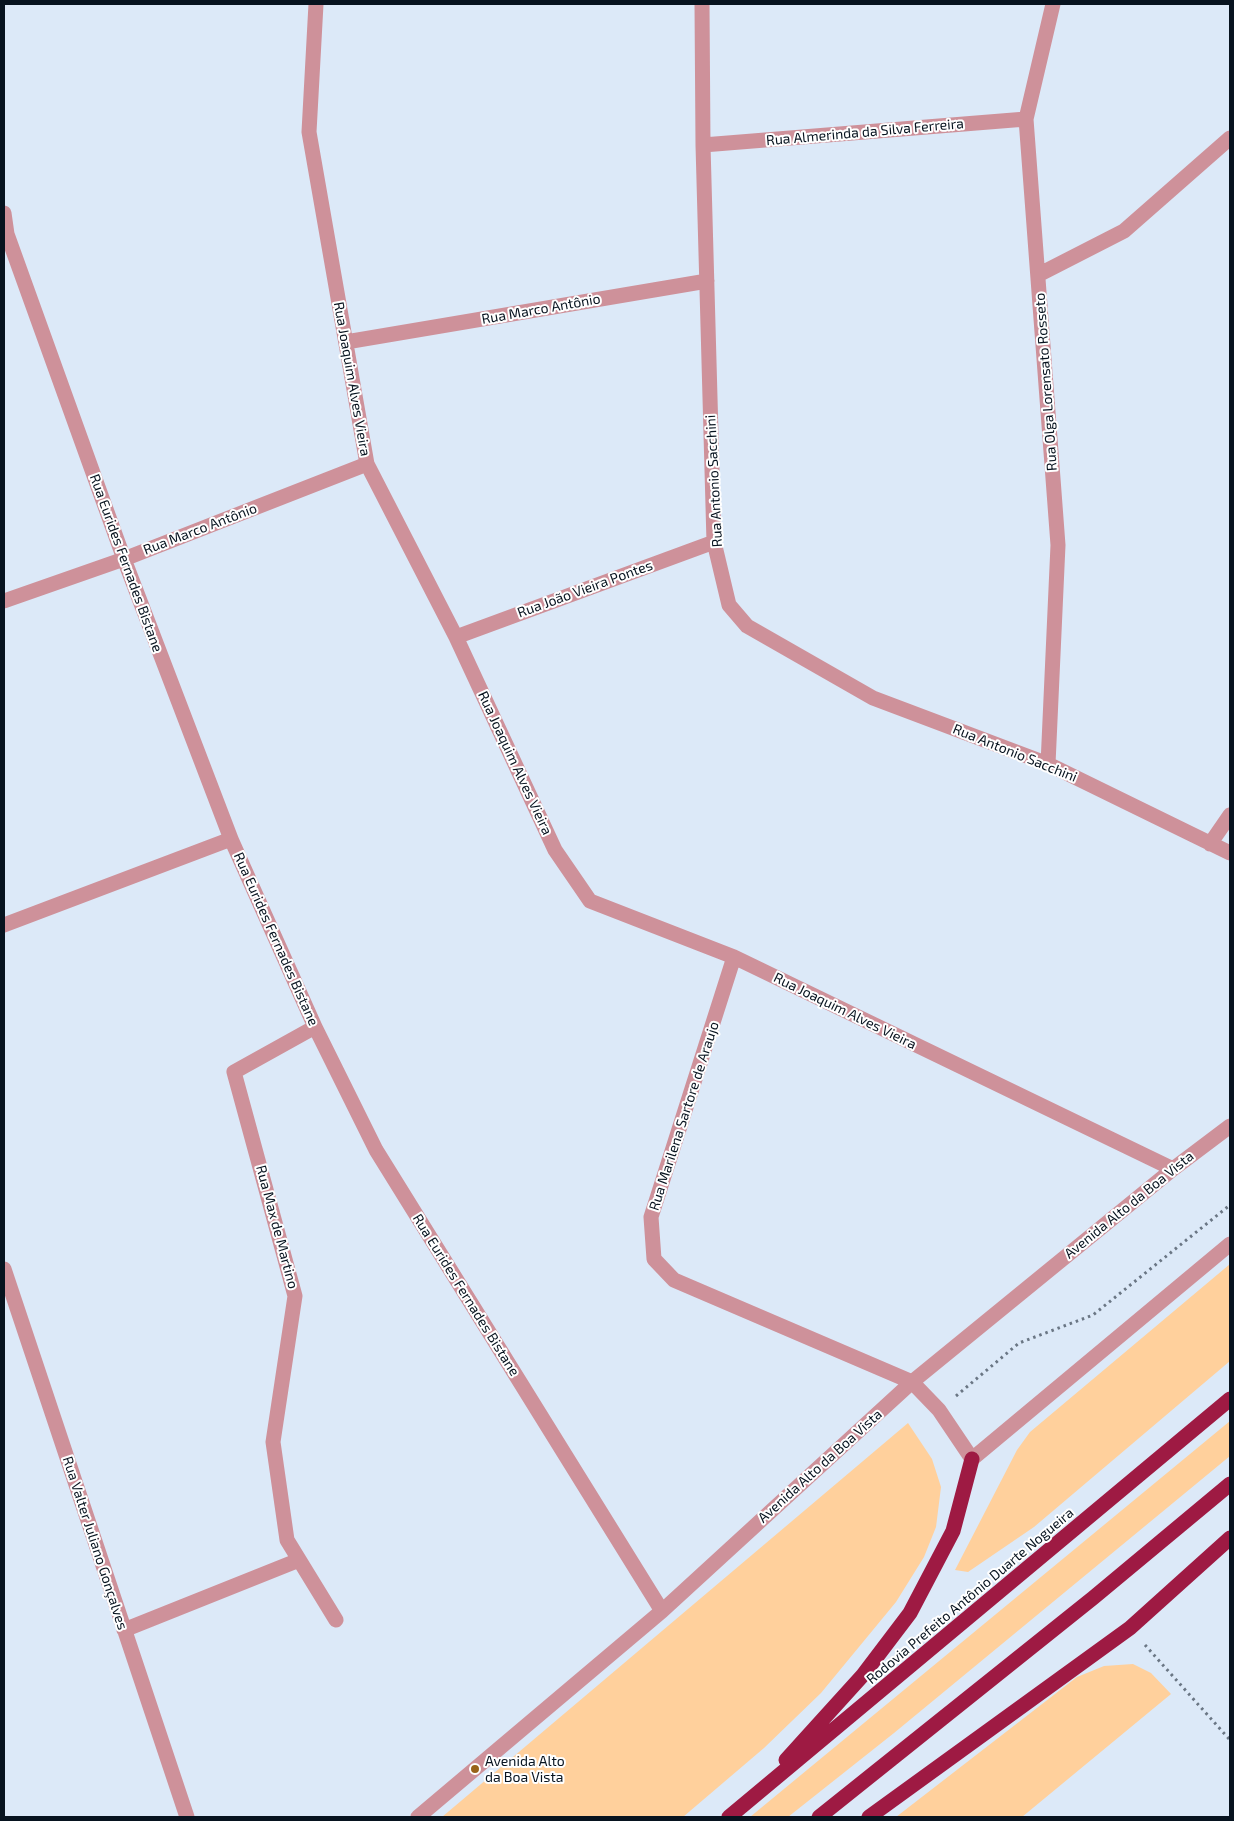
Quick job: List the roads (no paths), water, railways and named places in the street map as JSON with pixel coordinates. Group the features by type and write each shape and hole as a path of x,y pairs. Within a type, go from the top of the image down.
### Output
{"highway":[{"name":"Rodovia Prefeito Antônio Duarte Nogueira","path":"730,1817 1230,1399"},
{"path":"748,1802 863,1675 910,1613 953,1531 972,1459"},
{"path":"819,1817 1093,1598 1230,1484"},
{"path":"869,1817 1130,1628 1230,1538"}],"street":[{"name":"Rua Joaquim Alves Vieira","path":"316,4 309,132 367,464 456,637 556,850 590,901 734,957 1172,1169"},
{"name":"Rua Antonio Sacchini","path":"702,4 714,542 729,605 748,626 874,698 1048,764 1230,854"},
{"name":"Rua Olga Lorensato Rosseto","path":"1048,764 1058,546 1026,119 1053,4"},
{"name":"Rua Almerinda da Silva Ferreira","path":"704,145 1026,119"},
{"path":"1038,275 1124,231 1230,138"},
{"name":"Rua Eurides Fernades Bistane","path":"4,213 7,234 124,559 231,839 315,1027 376,1150 662,1611"},
{"name":"Rua Marco Antônio","path":"346,342 707,281"},
{"name":"Rua Marco Antônio","path":"4,601 124,559 367,464"},
{"name":"Rua João Vieira Pontes","path":"456,637 714,542"},
{"path":"1210,844 1230,815"},
{"path":"4,925 231,839"},
{"name":"Rua Marilena Sartore de Araujo","path":"734,957 651,1217 654,1259 674,1280 912,1382"},
{"name":"Rua Max de Martino","path":"315,1027 234,1072 295,1296 273,1442 287,1540 336,1620"},
{"name":"Avenida Alto da Boa Vista","path":"418,1817 662,1611 912,1382 1172,1169 1230,1126"},
{"path":"912,1382 939,1410 972,1459 1230,1244"},
{"name":"Rua Valter Juliano Gonçalves","path":"4,1270 187,1817"},
{"path":"124,1630 299,1560"}],"place":[{"name":"Avenida Alto da Boa Vista","path":"475,1769"}]}
